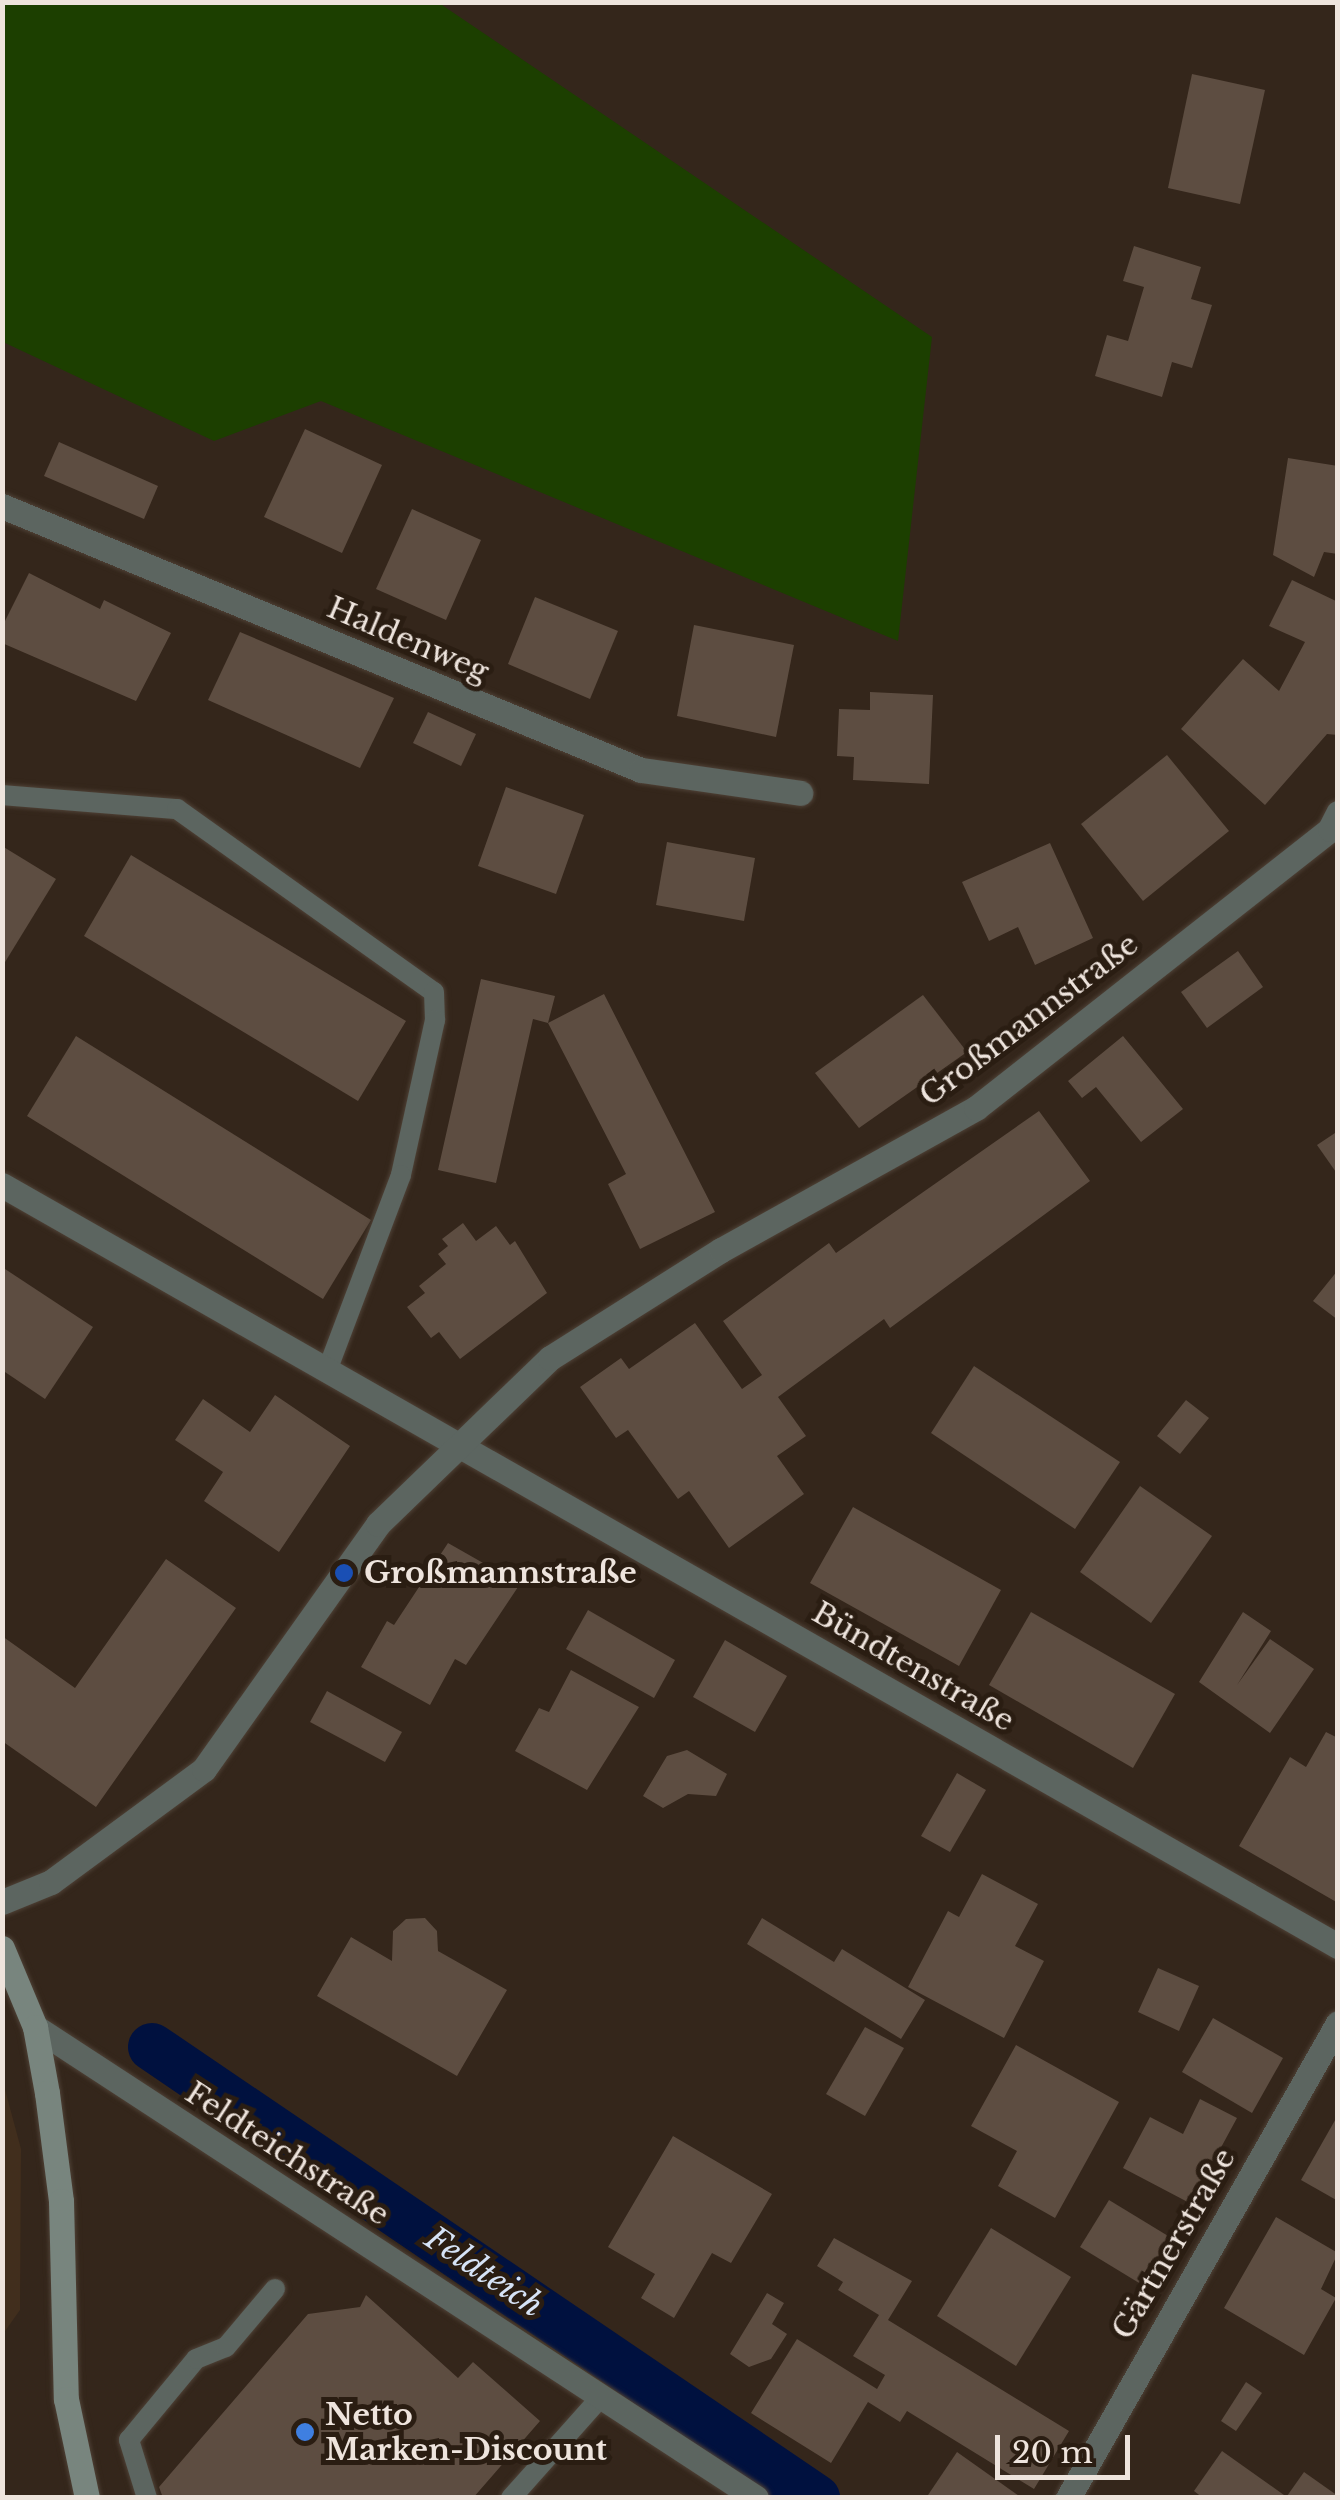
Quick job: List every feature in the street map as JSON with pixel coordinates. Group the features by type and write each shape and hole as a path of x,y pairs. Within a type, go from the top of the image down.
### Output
{"main road":[{"path":"2,1948 34,2028 62,2201 66,2400 87,2498"}],"street":[{"name":"Haldenweg","path":"2,506 641,770 800,793"},
{"name":"Großmannstraße","path":"2,1902 51,1882 204,1769 378,1524 550,1358 608,1318 976,1108 1335,829"},
{"path":"2,1185 458,1444"},
{"name":"Bündtenstraße","path":"458,1444 1338,1946"},
{"name":"Gärtnerstraße","path":"1068,2498 1338,2023"},
{"name":"Feldteichstraße","path":"34,2028 756,2498"}],"lane":[{"path":"2,795 178,809 434,992 435,1020 401,1175 327,1370"},
{"path":"147,2498 129,2440 196,2359 226,2347 275,2289"},
{"path":"511,2498 600,2398"}],"shaded area":[{"path":"3,2082 21,2149 20,2310 3,2334"}],"green space":[{"path":"3,2 439,3 932,337 898,641 321,401 214,441 3,342"}],"building":[{"path":"1192,74 1265,90 1240,204 1168,188"},
{"path":"1134,246 1201,267 1191,299 1212,305 1192,368 1172,362 1162,397 1095,376 1107,335 1128,341 1144,287 1123,281"},
{"path":"305,429 382,465 342,553 264,517"},
{"path":"59,442 158,486 144,519 44,476"},
{"path":"1288,458 1338,466 1338,554 1324,552 1314,577 1273,555"},
{"path":"412,509 481,540 446,620 376,589"},
{"path":"29,573 100,609 104,600 171,633 136,701 2,643 2,627"},
{"path":"1292,580 1338,602 1338,735 1327,734 1265,805 1181,729 1243,659 1279,691 1305,642 1269,626"},
{"path":"535,597 618,631 590,699 508,664"},
{"path":"694,625 794,645 776,737 677,716"},
{"path":"240,632 394,698 360,768 208,700"},
{"path":"870,692 933,695 929,784 853,780 854,757 837,756 839,709 870,710"},
{"path":"428,712 476,734 461,766 413,743"},
{"path":"1167,755 1229,831 1143,901 1081,824"},
{"path":"506,787 584,815 556,894 478,866"},
{"path":"667,842 755,858 744,921 656,905"},
{"path":"1050,843 1093,938 1035,965 1018,927 989,941 962,882"},
{"path":"2,846 56,879 2,967"},
{"path":"131,855 406,1021 358,1101 84,936"},
{"path":"1238,951 1263,987 1207,1028 1181,992"},
{"path":"481,979 555,996 548,1023 533,1019 496,1183 438,1170"},
{"path":"604,994 715,1212 640,1249 608,1184 626,1174 548,1023"},
{"path":"923,995 967,1052 859,1128 815,1073"},
{"path":"76,1036 371,1220 323,1299 27,1116"},
{"path":"1123,1036 1183,1109 1141,1142 1096,1087 1082,1098 1068,1081"},
{"path":"1039,1111 1090,1181 890,1328 884,1319 778,1397 806,1436 777,1456 804,1494 729,1548 689,1491 678,1499 628,1430 616,1438 580,1387 621,1358 629,1369 695,1323 742,1389 762,1375 723,1321 829,1243 836,1253"},
{"path":"1338,1131 1338,1175 1317,1145"},
{"path":"463,1223 476,1241 496,1226 510,1245 515,1241 547,1293 460,1359 439,1332 431,1338 407,1307 425,1293 419,1286 446,1264 438,1254 448,1246 442,1239"},
{"path":"2,1267 93,1327 45,1399 2,1370"},
{"path":"1338,1270 1338,1320 1313,1301"},
{"path":"974,1366 1120,1462 1075,1529 931,1433"},
{"path":"275,1395 350,1446 279,1552 204,1501 223,1472 175,1440 203,1399 250,1432"},
{"path":"1186,1400 1209,1418 1180,1454 1157,1436"},
{"path":"1140,1486 1212,1536 1151,1623 1080,1572"},
{"path":"853,1507 1001,1590 959,1666 810,1583"},
{"path":"448,1543 520,1584 466,1665 455,1659 430,1705 361,1667 387,1621 394,1625"},
{"path":"166,1559 236,1608 96,1807 2,1741 2,1636 75,1688"},
{"path":"588,1610 675,1660 654,1698 566,1649"},
{"path":"1031,1612 1175,1694 1133,1768 989,1685"},
{"path":"1243,1612 1271,1631 1237,1685 1270,1639 1314,1669 1270,1733 1199,1682"},
{"path":"725,1640 787,1676 755,1732 693,1697"},
{"path":"571,1670 639,1707 587,1790 515,1751 539,1708 549,1712"},
{"path":"327,1691 402,1732 385,1762 310,1722"},
{"path":"1326,1732 1338,1738 1338,1903 1239,1846 1290,1757 1306,1767"},
{"path":"687,1750 727,1774 716,1796 688,1794 663,1808 643,1796 667,1756"},
{"path":"957,1773 986,1790 950,1852 921,1836"},
{"path":"982,1874 1038,1904 1015,1946 1044,1961 1004,2038 908,1987 948,1911 959,1917"},
{"path":"425,1918 437,1931 438,1951 507,1990 457,2076 317,1996 351,1937 392,1961 393,1931 406,1919"},
{"path":"762,1918 834,1962 842,1949 925,2000 901,2039 747,1944"},
{"path":"1158,1968 1199,1986 1179,2031 1138,2012"},
{"path":"1213,2018 1283,2058 1252,2113 1182,2072"},
{"path":"865,2027 904,2048 865,2116 826,2094"},
{"path":"1016,2045 1119,2102 1055,2218 998,2186 1017,2151 971,2126"},
{"path":"1200,2099 1237,2118 1218,2153 1227,2158 1201,2209 1123,2168 1150,2117 1183,2134"},
{"path":"1338,2115 1338,2201 1301,2180"},
{"path":"673,2136 772,2194 731,2263 712,2253 674,2318 641,2298 655,2274 608,2247"},
{"path":"1109,2200 1178,2242 1149,2289 1080,2247"},
{"path":"1276,2217 1338,2253 1321,2289 1336,2298 1304,2355 1224,2308"},
{"path":"991,2228 1071,2277 1016,2366 937,2316"},
{"path":"834,2238 912,2281 888,2320 1069,2431 1034,2489 907,2411 900,2422 868,2402 831,2463 751,2413 797,2339 877,2389 885,2375 853,2356 879,2315 838,2290 843,2282 817,2266"},
{"path":"767,2293 784,2303 772,2324 787,2334 771,2359 749,2367 730,2354"},
{"path":"366,2295 458,2378 473,2362 540,2421 473,2498 163,2498 159,2487 308,2314 360,2307"},
{"path":"1246,2382 1262,2393 1236,2431 1221,2421"},
{"path":"1222,2451 1284,2495 1282,2498 1203,2498 1194,2491"},
{"path":"957,2452 1022,2498 926,2498"},
{"path":"1304,2472 1338,2496 1338,2498 1287,2496"}],"waterway":[{"name":"Feldteich","path":"152,2047 816,2498"}],"place":[{"name":"Großmannstraße","path":"344,1573"},
{"name":"Netto Marken-Discount","path":"305,2432"}]}
